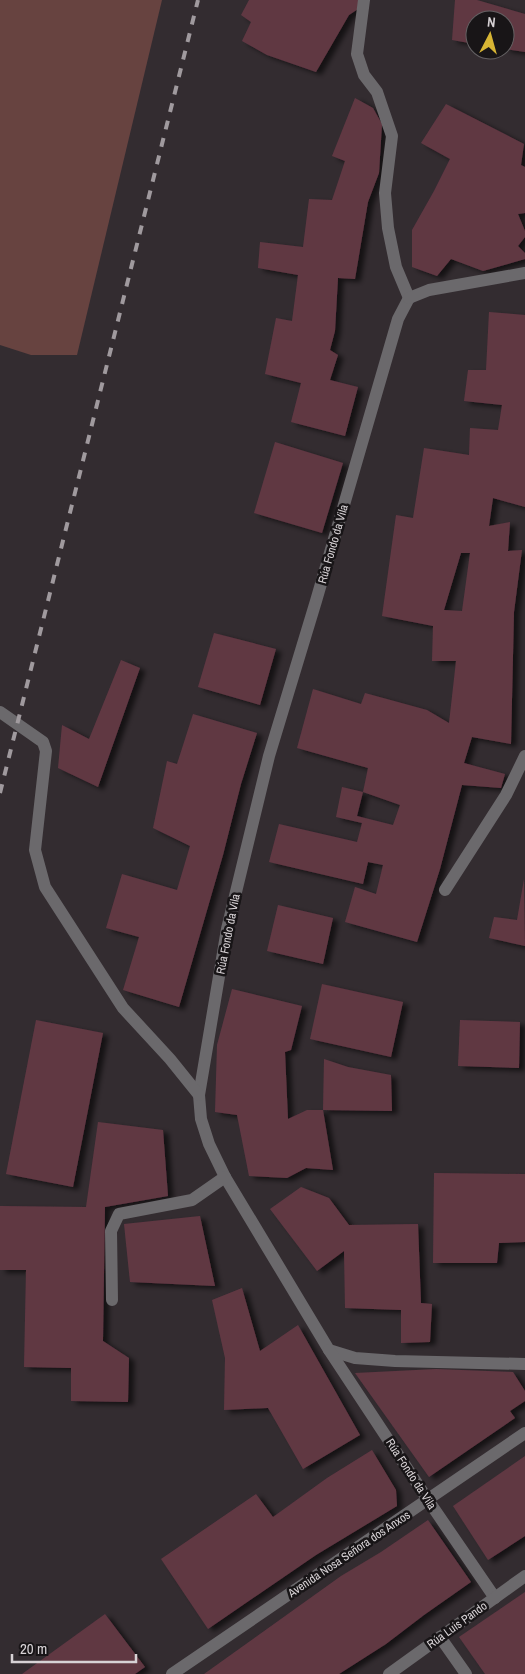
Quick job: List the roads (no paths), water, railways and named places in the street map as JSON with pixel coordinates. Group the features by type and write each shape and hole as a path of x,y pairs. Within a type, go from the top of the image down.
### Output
{"street":[{"path":"364,0 357,54 364,74 377,92 392,136 385,193 388,228 396,267 409,298 429,290 525,273"},
{"name":"Rúa Fondo da Vila","path":"409,298 398,319 269,756 227,928 199,1095 201,1119 208,1144 225,1177 329,1350 495,1598"},
{"path":"0,712 43,742 46,751 35,850 45,887 123,1008 170,1059 199,1095"},
{"path":"445,890 506,795 525,756"},
{"path":"112,1300 111,1231 119,1214 192,1200 225,1177"},
{"path":"329,1350 354,1358 525,1364"},
{"name":"Avenida Nosa Señora dos Anxos","path":"172,1674 525,1433"},
{"name":"Rúa Luis Pando","path":"389,1674 525,1576"},
{"path":"440,1637 466,1674"}],"railway":[{"path":"0,793 198,0"}]}
